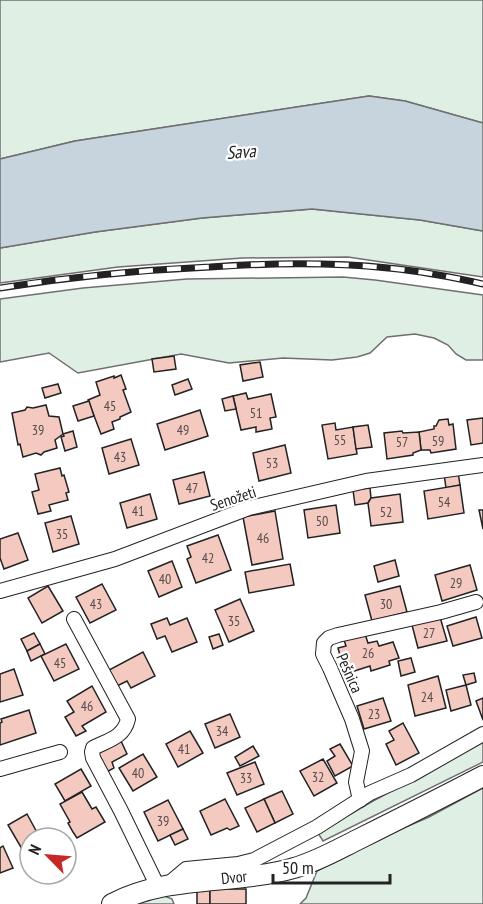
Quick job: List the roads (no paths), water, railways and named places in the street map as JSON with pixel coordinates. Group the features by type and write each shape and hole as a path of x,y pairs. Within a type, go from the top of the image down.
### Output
{"street":[{"name":"Senožeti","path":"0,591 115,559 249,508 366,481 483,465"},
{"name":"Pešnica","path":"360,800 356,782 362,751 345,703 323,654 324,643 328,638 338,635 476,602"},
{"path":"74,619 128,719 126,728 120,735 93,748 93,758 162,886 186,869 238,864 254,860 317,827 370,794 420,770 483,734"},
{"path":"0,770 60,752"},
{"name":"Dvor","path":"111,904 124,897 162,886 257,875 295,868 367,835 483,776"}],"water":[{"name":"Sava","path":"369,96 405,101 483,123 483,231 420,220 312,209 202,218 95,232 0,248 0,159 75,141"}],"railway":[{"path":"0,288 131,272 299,264 400,269 483,284"}]}
